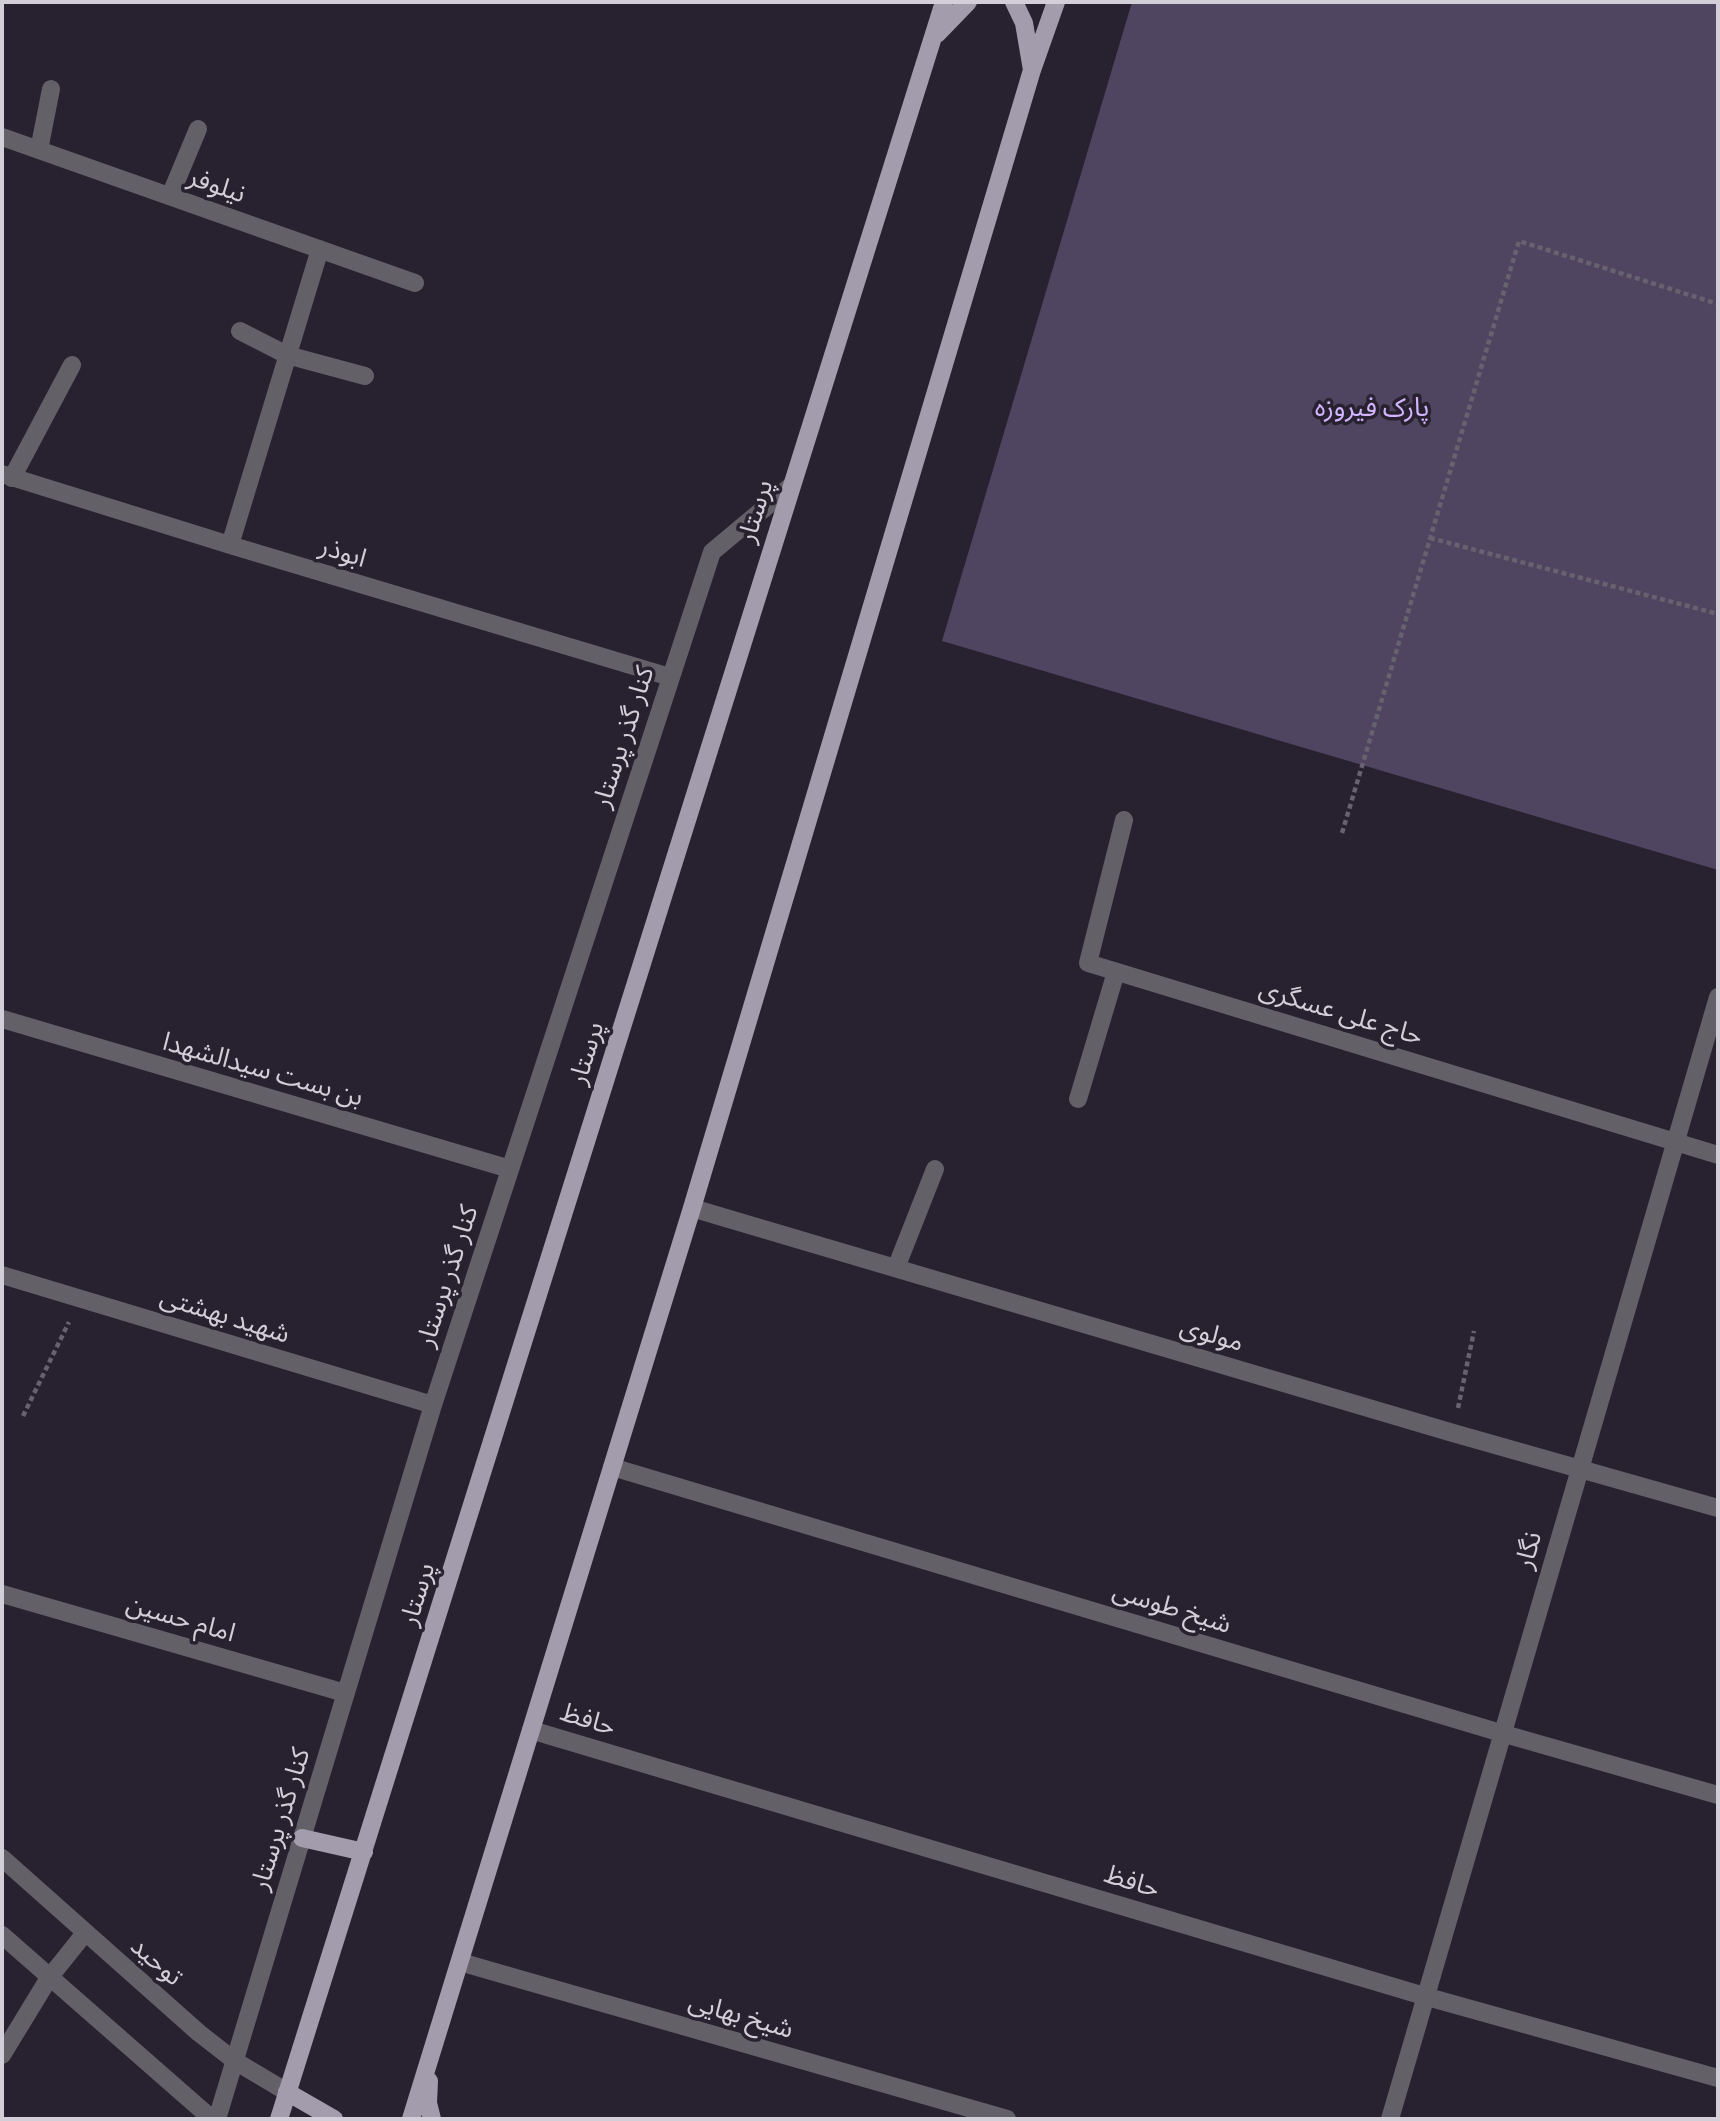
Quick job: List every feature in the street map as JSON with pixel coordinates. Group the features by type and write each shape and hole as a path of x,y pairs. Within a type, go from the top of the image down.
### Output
{"main road":[{"name":"پرستار","path":"279,2119 944,2"},
{"path":"932,39 968,2"},
{"path":"1014,2 1024,23 1032,69"},
{"path":"411,2119 692,1208 1032,69 1055,7"},
{"path":"302,1838 365,1852"},
{"path":"431,2053 428,2103 432,2119"},
{"path":"287,2092 334,2119"}],"street":[{"path":"39,150 51,89"},
{"path":"170,196 198,129"},
{"name":"نیلوفر","path":"2,137 415,283"},
{"path":"230,545 320,249"},
{"path":"240,331 288,355 365,376"},
{"path":"7,476 72,365"},
{"name":"ابوذر","path":"7,476 670,677"},
{"name":"کنار گذر پرستار","path":"214,2119 235,2061 433,1405 712,552 791,486"},
{"name":"حاج علی عسگری","path":"1124,820 1088,963 1718,1154"},
{"path":"1078,1099 1116,972"},
{"name":"نگار","path":"1390,2119 1718,997"},
{"name":"بن بست سیدالشهدا","path":"2,1019 510,1169"},
{"path":"896,1268 935,1169"},
{"name":"مولوی","path":"692,1208 1453,1433 1718,1508"},
{"name":"شهید بهشتی","path":"2,1275 433,1405"},
{"name":"شیخ طوسی","path":"612,1467 1501,1733 1718,1795"},
{"name":"امام حسین","path":"2,1594 345,1693"},
{"name":"حافظ","path":"531,1730 1424,1996 1718,2078"},
{"name":"توحید","path":"2,1858 199,2033 235,2061 287,2092"},
{"path":"2,2055 49,1978 85,1933"},
{"path":"2,1935 214,2119"},
{"name":"شیخ بهایی","path":"460,1962 1007,2119"}],"path":[{"path":"1342,833 1519,241 1718,303"},
{"path":"1430,538 1718,614"},
{"path":"23,1416 81,1299"},
{"path":"1453,1433 1474,1331"}],"green space":[{"name":"پارک فیروزه","path":"1132,2 1718,2 1718,870 942,641"}]}
